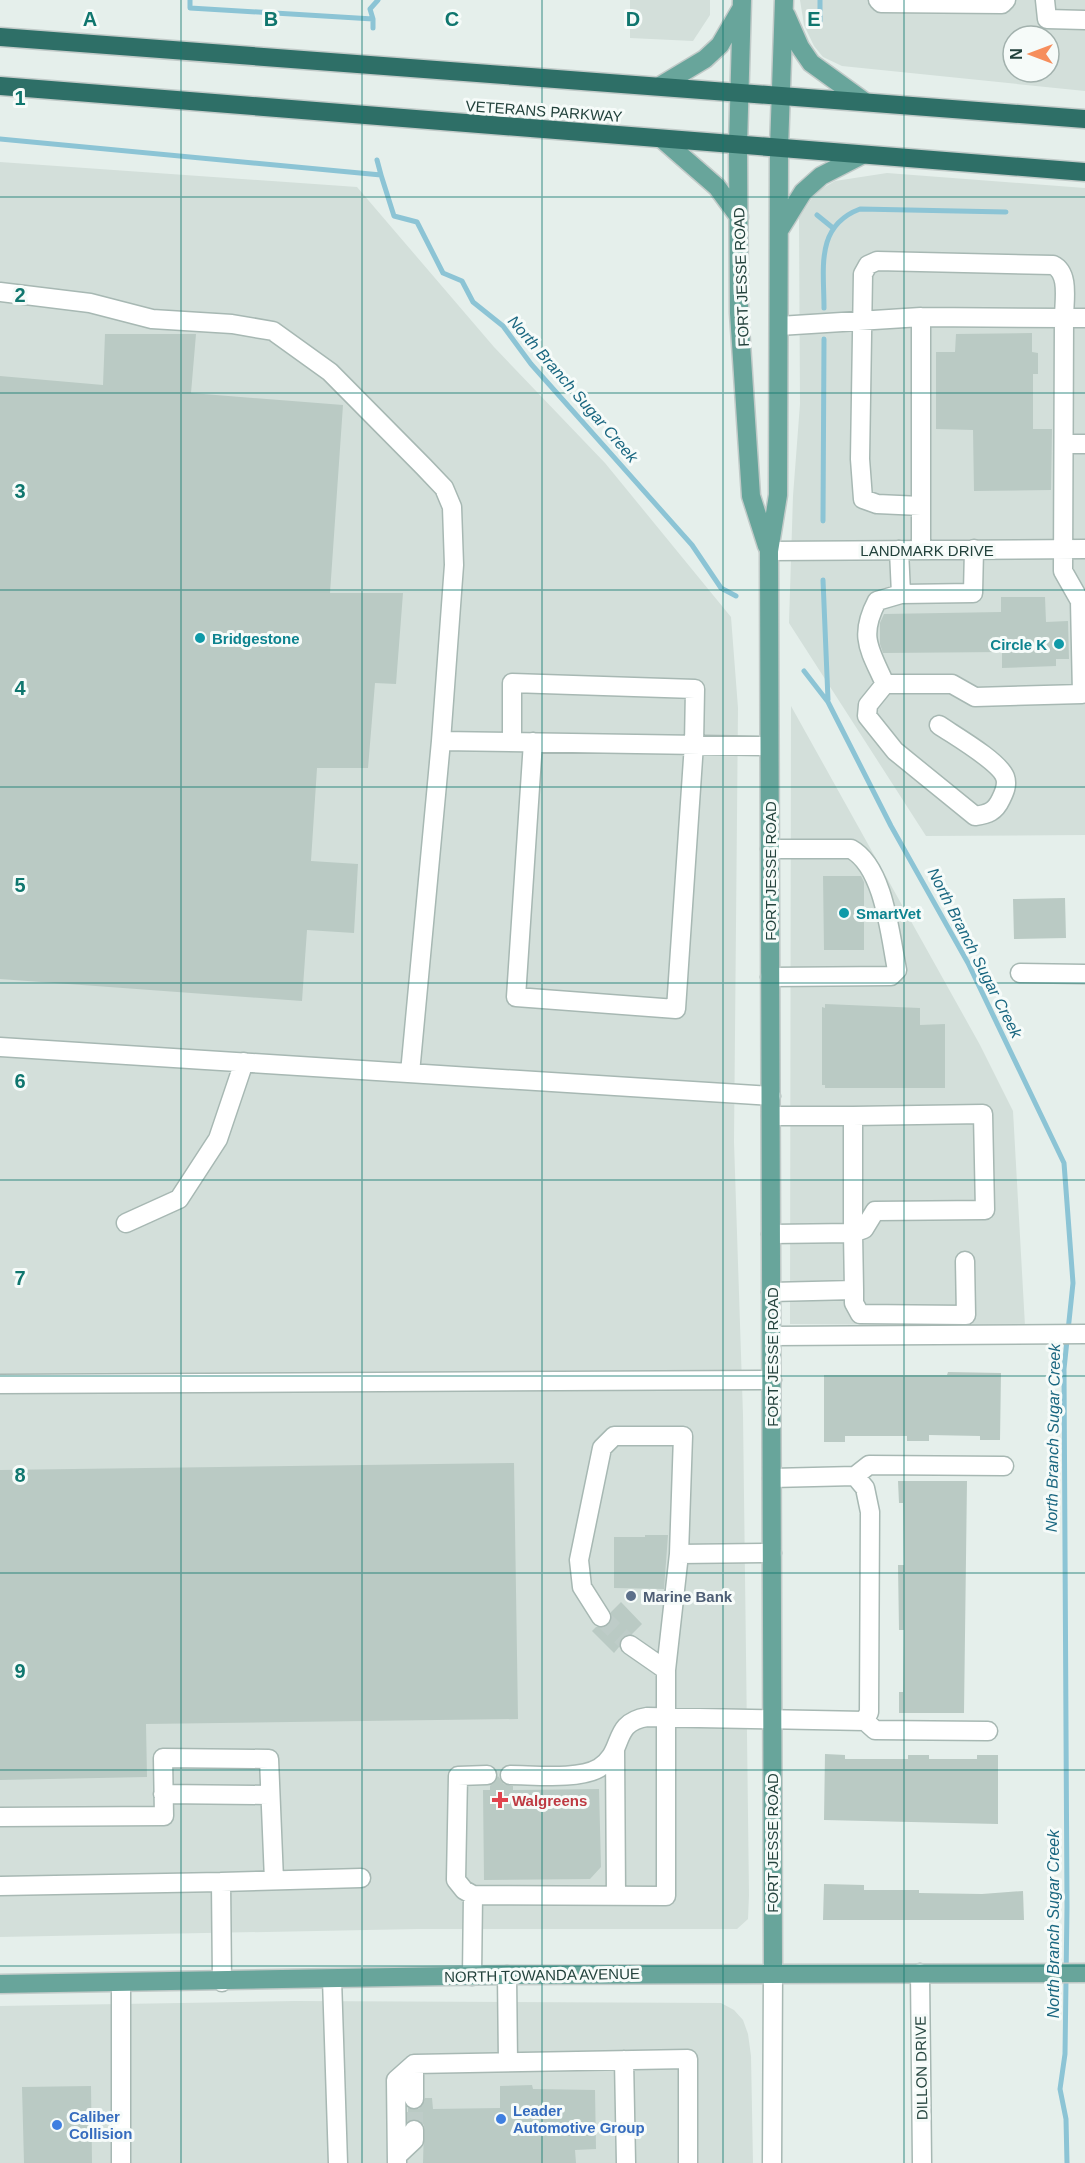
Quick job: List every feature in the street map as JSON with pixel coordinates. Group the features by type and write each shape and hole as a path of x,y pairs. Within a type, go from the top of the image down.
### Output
{"highway":[{"path":"0,36 1085,119"},
{"name":"VETERANS PARKWAY","path":"0,86 1085,172"}],"main road":[{"path":"660,86 705,59 720,45 742,4"},
{"name":"FORT JESSE ROAD","path":"742,4 738,145 739,313 751,496 769,550"},
{"path":"784,5 800,47 811,63 865,102"},
{"name":"FORT JESSE ROAD","path":"773,1973 769,550 778,495 779,148 784,5"},
{"path":"662,139 717,187 739,217"},
{"path":"779,231 802,192 821,176 862,155"},
{"name":"NORTH TOWANDA AVENUE","path":"0,1984 222,1982 507,1975 1085,1972"}],"street":[{"path":"878,0 881,3 1002,4 1006,0"},
{"path":"1045,0 1047,20 1085,20"},
{"path":"885,684 952,684 975,697 1082,694 1080,601 1063,571 1064,318 1063,276 1060,268 1053,265 877,261 868,265 863,274 862,321 860,459 863,500 877,504 921,506"},
{"path":"0,292 90,303 153,319 232,324 273,331 330,372 444,488 452,507 454,565 441,741 410,1073"},
{"path":"779,326 921,317 1085,318"},
{"path":"921,317 921,550"},
{"path":"1064,444 1085,444"},
{"path":"885,684 867,644 867,620 877,601 901,594 973,593 974,549"},
{"name":"LANDMARK DRIVE","path":"769,550 1085,549"},
{"path":"900,550 901,594"},
{"path":"512,742 512,683 695,689 694,744 676,1009 516,997 533,742"},
{"path":"885,684 868,705 867,716 895,751 966,809 975,816 989,814 998,806 1006,790 1006,778 998,768 939,725"},
{"path":"441,741 769,746"},
{"path":"770,849 850,849 858,853 864,859 884,903 897,969 891,976 770,977"},
{"path":"1020,973 1085,974"},
{"path":"0,1047 771,1096"},
{"path":"126,1223 179,1199 218,1139 244,1062"},
{"path":"771,1116 983,1114 985,1210 875,1211 864,1229 853,1233 771,1234"},
{"path":"853,1116 854,1303 860,1314 966,1315 965,1261"},
{"path":"771,1292 854,1290"},
{"path":"772,1336 1080,1334"},
{"path":"0,1384 772,1380"},
{"path":"487,1775 458,1776 456,1880 464,1890 474,1895 666,1896 668,1717 666,1670 679,1554 683,1437 614,1437 608,1439 602,1448 579,1560 582,1587 602,1617"},
{"path":"772,1478 855,1476 869,1465 1004,1466"},
{"path":"855,1476 865,1488 870,1512 869,1712 865,1721"},
{"path":"679,1554 772,1553"},
{"path":"630,1645 666,1670"},
{"path":"510,1775 586,1774 600,1767 615,1751 625,1726 633,1719 668,1717 865,1721 875,1730 988,1731"},
{"path":"615,1751 616,1896"},
{"path":"0,1817 164,1816 163,1758 269,1759 274,1880"},
{"path":"163,1794 269,1795"},
{"path":"0,1886 361,1878"},
{"path":"221,1882 222,1982"},
{"path":"472,1976 474,1895"},
{"name":"DILLON DRIVE","path":"920,1972 922,2163"},
{"name":"FORT JESSE ROAD","path":"772,2163 773,1973"},
{"path":"507,1975 508,2062"},
{"path":"332,1979 338,2163"},
{"path":"121,1983 121,2163"},
{"path":"397,2159 396,2080 414,2064 688,2059 688,2163"},
{"path":"624,2060 626,2163"},
{"path":"414,2064 414,2099"},
{"path":"397,2159 414,2140 414,2130"}],"shaded area":[{"path":"630,0 710,0 710,15 693,41 630,38"},
{"path":"800,0 1085,0 1085,91 1017,84 1061,84 1061,24 1001,24 1001,82 842,66 823,57 814,46 804,25"},
{"name":"Bridgestone","path":"0,162 357,187 494,347 605,463 731,617 738,708 734,1142 743,1415 749,1895 748,1919 737,1929 417,1929 0,1937"},
{"path":"887,173 1085,188 1085,835 926,836 789,623 793,496 800,404 799,218 816,192 835,181"},
{"path":"791,706 980,1045 1013,1111 1025,1326 790,1324"},
{"path":"295,2001 721,2003 734,2010 743,2020 748,2034 751,2056 753,2163 0,2163 0,2006"}],"building":[{"path":"1032,333 1032,352 1038,353 1038,374 1033,374 1033,429 1052,429 1051,490 974,491 973,430 936,429 936,352 955,352 956,334"},
{"name":"Bridgestone","path":"105,334 196,334 191,393 343,405 330,593 403,593 396,684 375,683 368,768 317,768 311,861 358,864 354,933 307,930 302,1001 0,979 0,376 103,385"},
{"path":"1001,597 1045,597 1046,622 1068,621 1069,659 1056,659 1056,666 1002,668 1002,652 883,653 880,644 880,623 884,614 1001,612"},
{"name":"SmartVet","path":"823,876 861,876 864,882 864,950 824,950"},
{"path":"1065,898 1066,938 1014,939 1013,899"},
{"path":"825,1004 920,1008 920,1025 945,1024 945,1088 825,1088 825,1085 822,1085 822,1007 825,1008"},
{"path":"948,1372 1001,1373 1000,1440 980,1440 980,1436 929,1435 929,1441 907,1441 907,1436 845,1436 845,1442 824,1442 824,1375 947,1375"},
{"path":"514,1463 518,1719 146,1724 147,1777 0,1780 0,1470"},
{"path":"898,1481 967,1481 964,1713 899,1713 899,1692 903,1692 904,1630 899,1630 898,1565 904,1565 903,1503 899,1503"},
{"name":"Marine Bank","path":"645,1535 668,1535 664,1589 614,1588 614,1537 645,1537"},
{"path":"621,1602 642,1624 632,1634 621,1638 619,1647 614,1653 592,1631 596,1627 607,1626 611,1622 611,1612"},
{"path":"825,1754 845,1755 845,1759 908,1759 908,1755 929,1755 929,1759 977,1759 977,1755 998,1755 998,1824 824,1820"},
{"name":"Walgreens","path":"498,1776 504,1784 513,1786 513,1790 599,1789 601,1867 590,1879 484,1880 483,1790 490,1790 490,1786"},
{"path":"824,1884 864,1885 864,1890 919,1890 919,1893 982,1894 1023,1891 1024,1920 823,1920"},
{"name":"Leader Automotive Group","path":"532,2085 533,2089 595,2090 596,2149 575,2150 576,2163 423,2163 424,2125 415,2119 408,2121 408,2108 419,2109 425,2098 432,2098 433,2109 500,2108 500,2086"},
{"name":"Caliber Collision","path":"91,2086 92,2163 24,2163 22,2087"}],"waterway":[{"path":"190,0 190,8 373,19 373,28"},
{"path":"373,19 370,9 378,0"},
{"path":"820,0 820,22"},
{"name":"North Branch Sugar Creek","path":"0,139 381,175 394,216 417,222 443,273 462,281 473,302 503,326 531,364 692,545 721,588 736,596"},
{"path":"377,160 381,175"},
{"path":"824,308 825,250 835,226 846,216 860,209 1006,212"},
{"path":"817,215 833,228"},
{"path":"823,521 824,339"},
{"path":"823,580 828,700"},
{"name":"North Branch Sugar Creek","path":"804,671 828,702 891,826 968,963 1064,1163 1073,1283 1064,1369 1067,1907 1065,2054 1060,2089 1066,2119 1067,2163"}],"tunnel":[{"path":"601,1617 630,1645"},
{"path":"414,2099 414,2130"}],"place":[{"name":"Bridgestone","path":"200,638"},
{"name":"Circle K","path":"1059,644"},
{"name":"SmartVet","path":"844,913"},
{"name":"Marine Bank","path":"631,1596"},
{"name":"Walgreens","path":"500,1800"},
{"name":"Leader Automotive Group","path":"501,2119"},
{"name":"Caliber Collision","path":"57,2125"}]}
